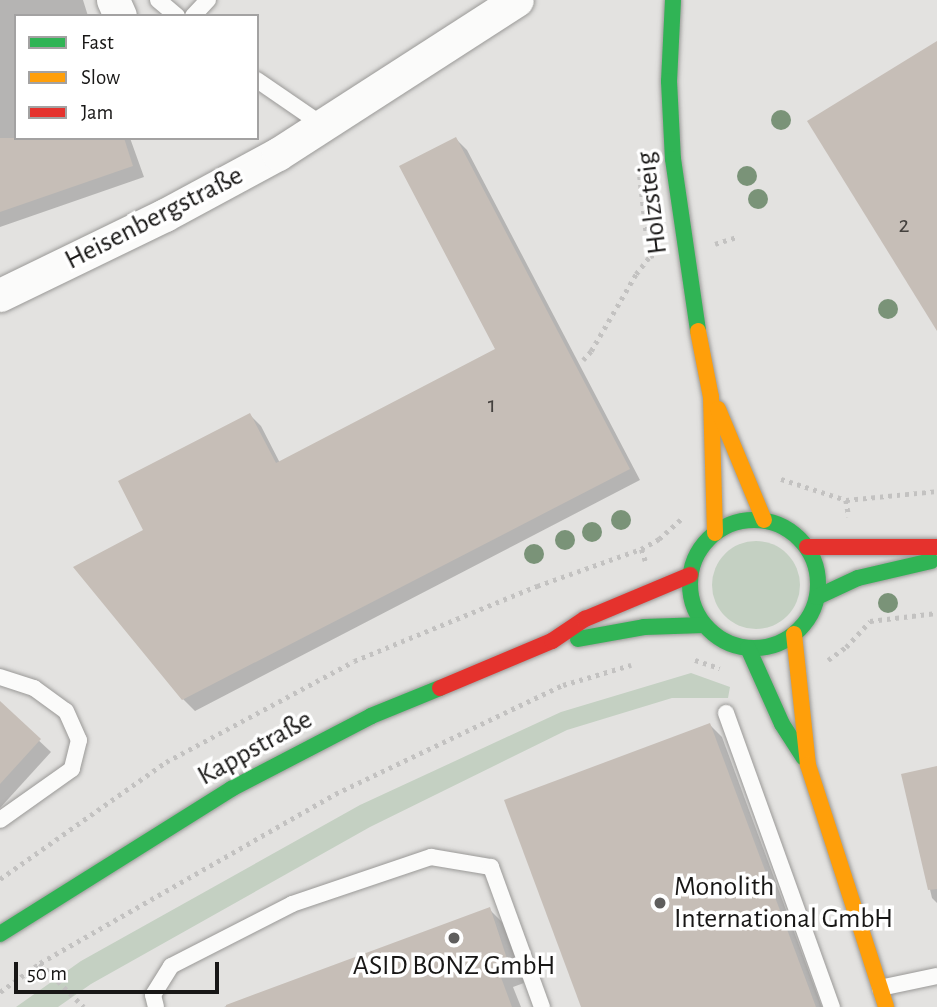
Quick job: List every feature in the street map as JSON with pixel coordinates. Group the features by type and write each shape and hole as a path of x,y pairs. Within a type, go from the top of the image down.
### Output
{"street":[{"name":"Heisenbergstraße","path":"0,295 165,215 267,146 324,126 517,0"},
{"name":"Holzsteig","path":"673,0 669,57 670,118 684,250 711,397 715,533"},
{"name":"Holzsteig","path":"711,397 764,520"},
{"path":"764,520 788,529 807,547 818,571 817,597 809,618 794,634 773,646 748,648 724,641 704,625 692,601 690,575 698,551 715,533 738,522 764,520"},
{"path":"807,547 937,547"},
{"path":"817,597 858,578 937,559"},
{"name":"Kappstraße","path":"0,934 231,789 372,716 552,641 585,619 690,575"},
{"name":"Kappstraße","path":"552,641 644,627 704,625"},
{"path":"794,634 808,765 886,1007"},
{"path":"748,648 782,724 808,765"}],"lane":[{"path":"158,0 175,14"},
{"path":"195,14 208,0"},
{"path":"259,81 324,126"},
{"path":"0,677 34,688 66,710 79,740 72,769 0,820"},
{"path":"726,713 832,1007"},
{"path":"156,1007 153,995 171,966 292,904 431,856 491,867 542,1007"},
{"path":"880,988 937,976"}],"path":[{"path":"638,166 639,194 652,268"},
{"path":"583,360 650,256 739,236"},
{"path":"748,480 769,476 846,500 937,491"},
{"path":"0,879 166,762 354,661 524,591 641,550 659,539 683,516 693,488 715,485"},
{"path":"641,550 655,591"},
{"path":"870,621 937,613"},
{"path":"692,659 722,669"},
{"path":"0,992 40,963 335,794 564,685 643,663"},
{"path":"40,963 84,1007"}],"green space":[{"path":"756,541 781,548 793,560 800,585 793,610 781,622 756,629 731,622 719,610 712,585 719,560 731,548"},
{"path":"691,673 730,687 728,698 672,698 567,730 370,827 91,984 58,1007 16,1007 81,961 360,805 561,712"}],"building":[{"path":"937,41 937,331 807,121"},
{"path":"456,137 630,469 182,700 73,567 143,530 118,481 250,413 276,463 495,349 399,166"},
{"path":"0,138 125,140 133,166 0,212"},
{"path":"0,701 41,739 0,784"},
{"name":"Monolith International GmbH","path":"710,723 816,1007 581,1007 504,800"},
{"path":"937,766 937,889 928,890 901,774"},
{"name":"ASID BONZ GmbH","path":"490,907 510,968 499,972 512,1007 226,1007 226,1005"}],"traffic: fast":[{"path":"673,0 669,81 673,159 698,331"},
{"path":"754,520 779,524 800,538 814,559 818,584 814,609 800,630 779,644 754,648 729,644 708,630 694,609 690,584 694,559 708,538 729,524 754,520"},
{"path":"817,597 858,578 931,561"},
{"path":"578,639 644,627 704,625"},
{"path":"748,648 782,724 804,758"},
{"path":"0,934 231,789 371,716 440,688"}],"traffic: slow":[{"path":"698,331 711,397 715,533"},
{"path":"718,409 764,520"},
{"path":"794,634 808,765 886,1007"}],"traffic: jam":[{"path":"807,547 937,547"},
{"path":"440,688 552,641 585,619 690,575"}],"place":[{"name":"Monolith International GmbH","path":"660,903"},
{"name":"ASID BONZ GmbH","path":"454,938"}]}
